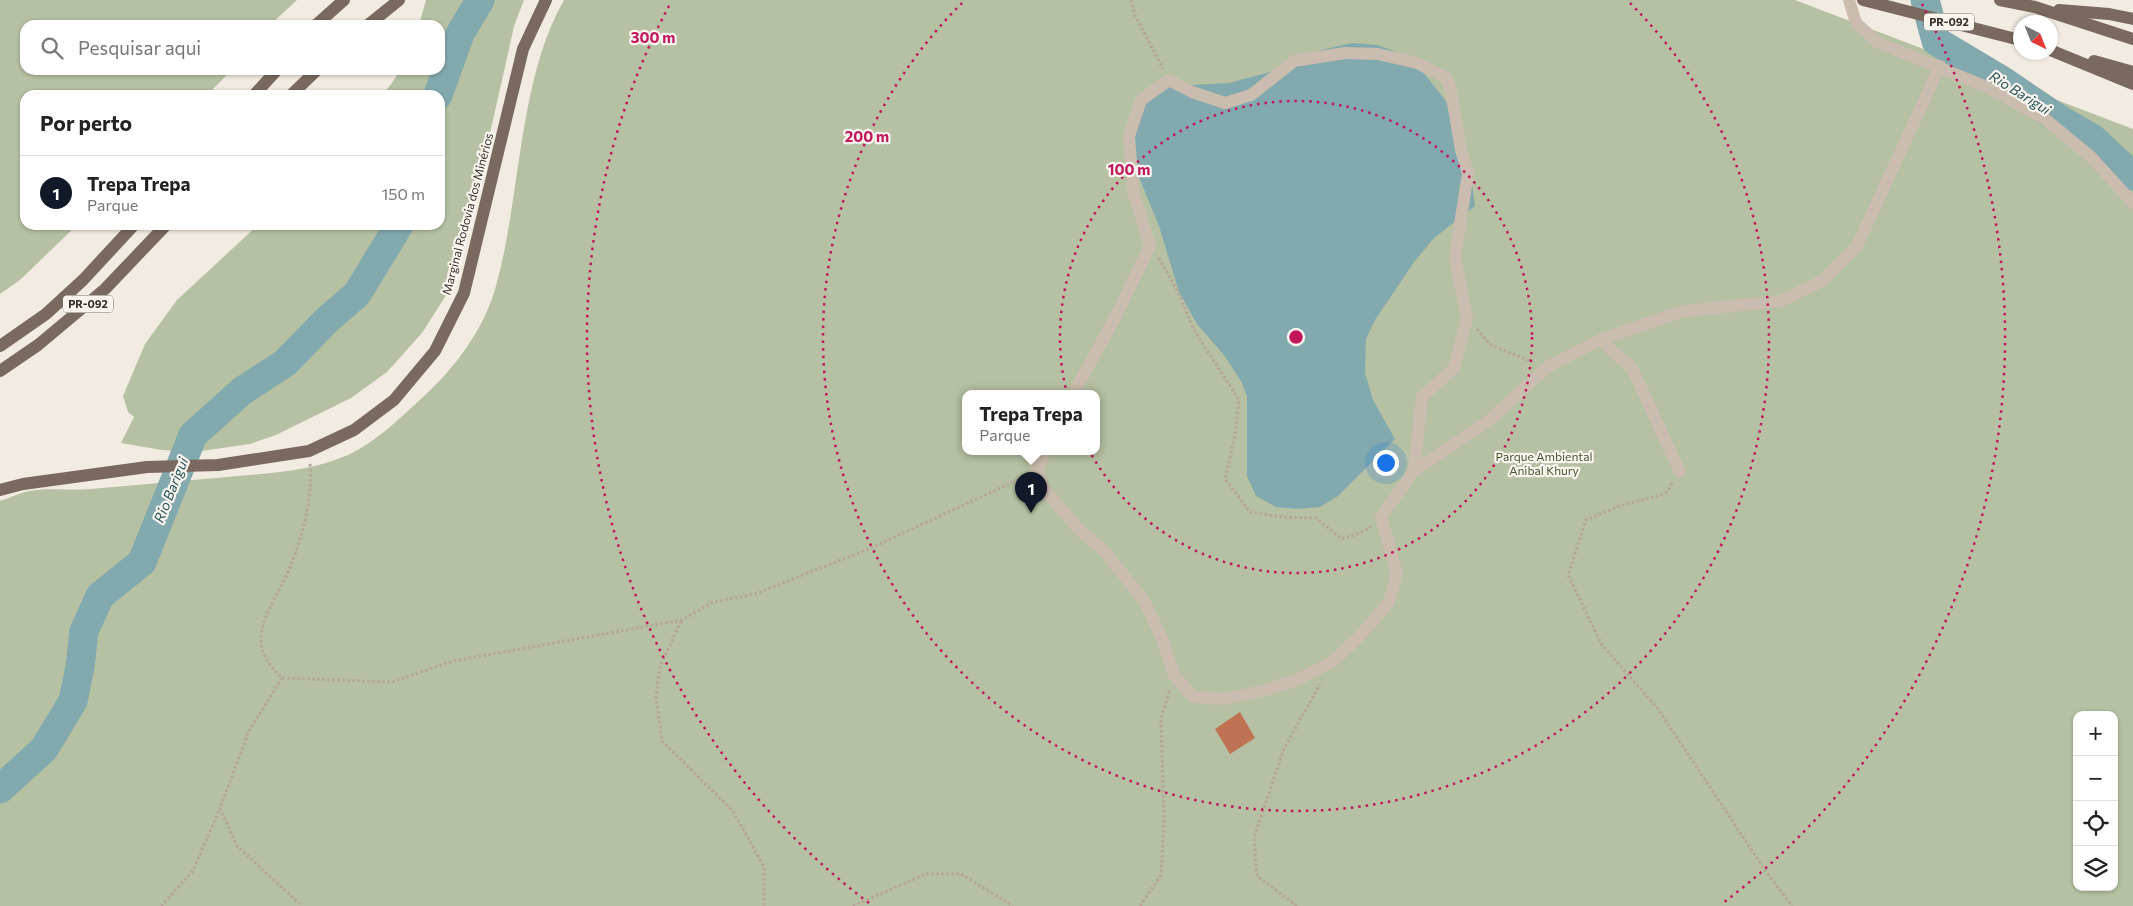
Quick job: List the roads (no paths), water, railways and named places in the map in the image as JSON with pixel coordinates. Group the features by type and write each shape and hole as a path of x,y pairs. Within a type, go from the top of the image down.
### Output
{"main road":[{"path":"322,20 344,0"},
{"path":"374,20 399,0"},
{"name":"Marginal Rodovia dos Minérios","path":"0,490 23,484 147,467 218,465 309,451 354,430 394,400 435,351 464,293 524,49 546,0"},
{"name":"PR-092","path":"1863,0 2013,38"},
{"path":"2000,0 2109,14 2133,19"},
{"path":"2034,4 2133,39"},
{"path":"2058,51 2133,72"},
{"path":"2058,52 2133,84"},
{"path":"259,90 272,75"},
{"path":"296,90 312,75"},
{"name":"PR-092","path":"0,346 52,308 83,280 129,230"},
{"name":"PR-092","path":"0,372 38,345 105,289 161,230"}],"street":[{"path":"1849,0 1856,24 1877,42 1940,66 1989,88 2045,119 2092,157 2133,204"},
{"path":"1075,390 1116,316 1150,246 1133,191 1129,136 1141,100 1169,80 1192,92 1225,103 1252,95 1294,60 1345,53 1378,54 1417,64 1447,78 1468,173 1455,257 1467,318 1454,368 1422,398 1414,471"},
{"path":"1044,455 1037,470 1045,491 1080,530 1105,552 1145,602 1162,638 1174,675 1193,697 1224,699 1262,691 1297,680 1332,662 1359,637 1388,602 1397,573 1381,517 1414,471 1491,419 1547,367 1602,339 1684,311 1781,301 1822,281 1857,246 1940,66"},
{"path":"1602,339 1611,350 1632,368 1680,472"}],"water":[{"path":"1352,43 1377,45 1394,51 1423,72 1446,101 1469,163 1475,206 1434,238 1414,262 1375,320 1366,339 1365,373 1373,400 1395,439 1338,496 1320,507 1298,509 1276,507 1256,496 1247,476 1247,396 1241,381 1224,355 1197,324 1179,292 1159,226 1138,175 1132,126 1144,101 1163,89 1175,86 1229,83 1274,71 1321,50"}],"waterway":[{"name":"Rio Barigui","path":"440,90 460,34 480,0"},
{"name":"Rio Barigui","path":"1925,0 1936,41 2092,138 2133,176"},
{"name":"Rio Barigui","path":"0,789 44,749 73,701 80,667 84,631 100,596 142,562 193,435 242,391 285,363 327,320 357,294 396,230"}],"place":[{"name":"Trepa Trepa","path":"1031,513"}],"park label":[{"name":"Parque Ambiental Anibal Khury","path":"1544,464"}]}
